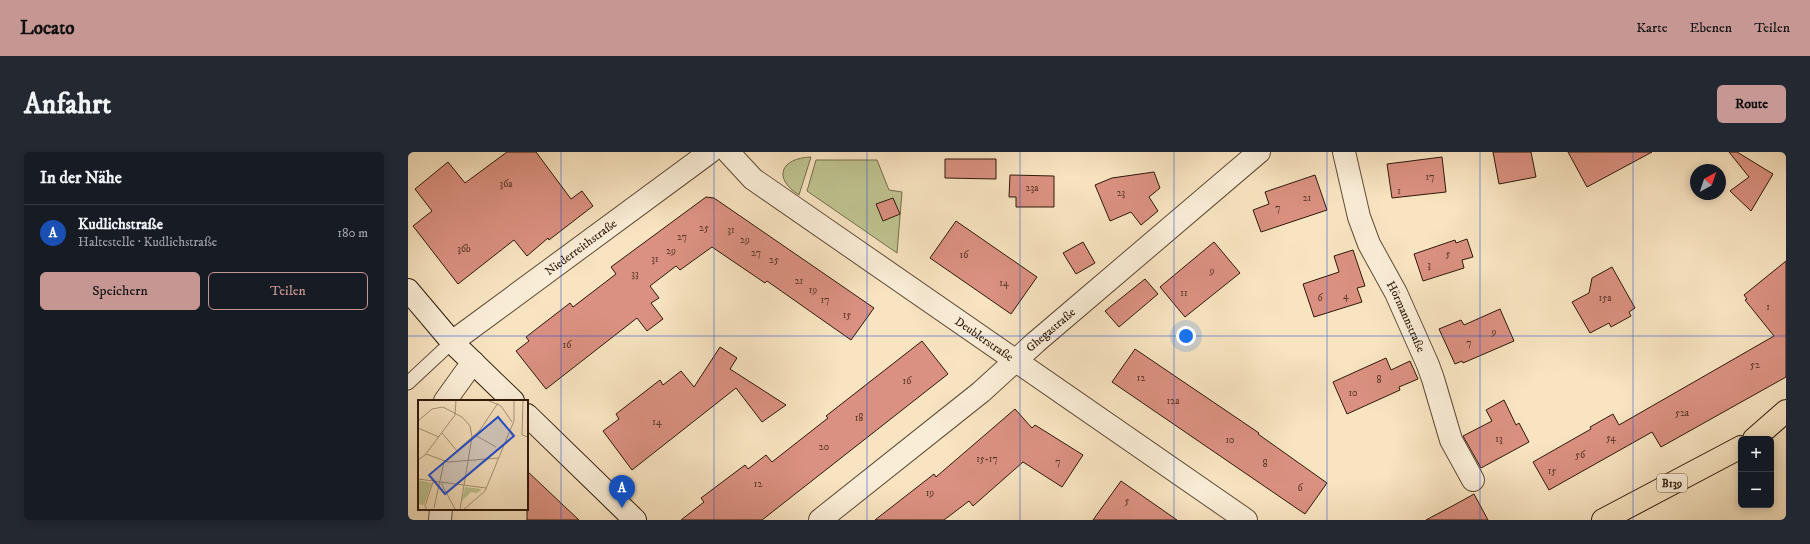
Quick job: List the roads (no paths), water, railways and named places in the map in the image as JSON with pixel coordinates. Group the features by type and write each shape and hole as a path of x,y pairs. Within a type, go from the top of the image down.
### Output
{"main road":[{"path":"1757,436 1786,411"},
{"path":"1769,436 1786,431"},
{"name":"B139","path":"1603,520 1738,449"}],"street":[{"name":"Niederreithstraße","path":"452,342 710,152"},
{"name":"Deublerstraße","path":"728,152 753,179 1246,520"},
{"name":"Ghegastraße","path":"820,520 981,392 1259,152"},
{"name":"Hörmannstraße","path":"1344,152 1359,217 1369,244 1396,294 1433,379 1451,440 1473,480"},
{"path":"408,290 452,342 512,400"},
{"path":"446,400 473,362"},
{"path":"528,416 635,520"},
{"path":"440,520 441,510"}],"lane":[{"path":"408,383 452,342"}],"place":[{"name":"Kudlichstraße","path":"622,508"}]}
